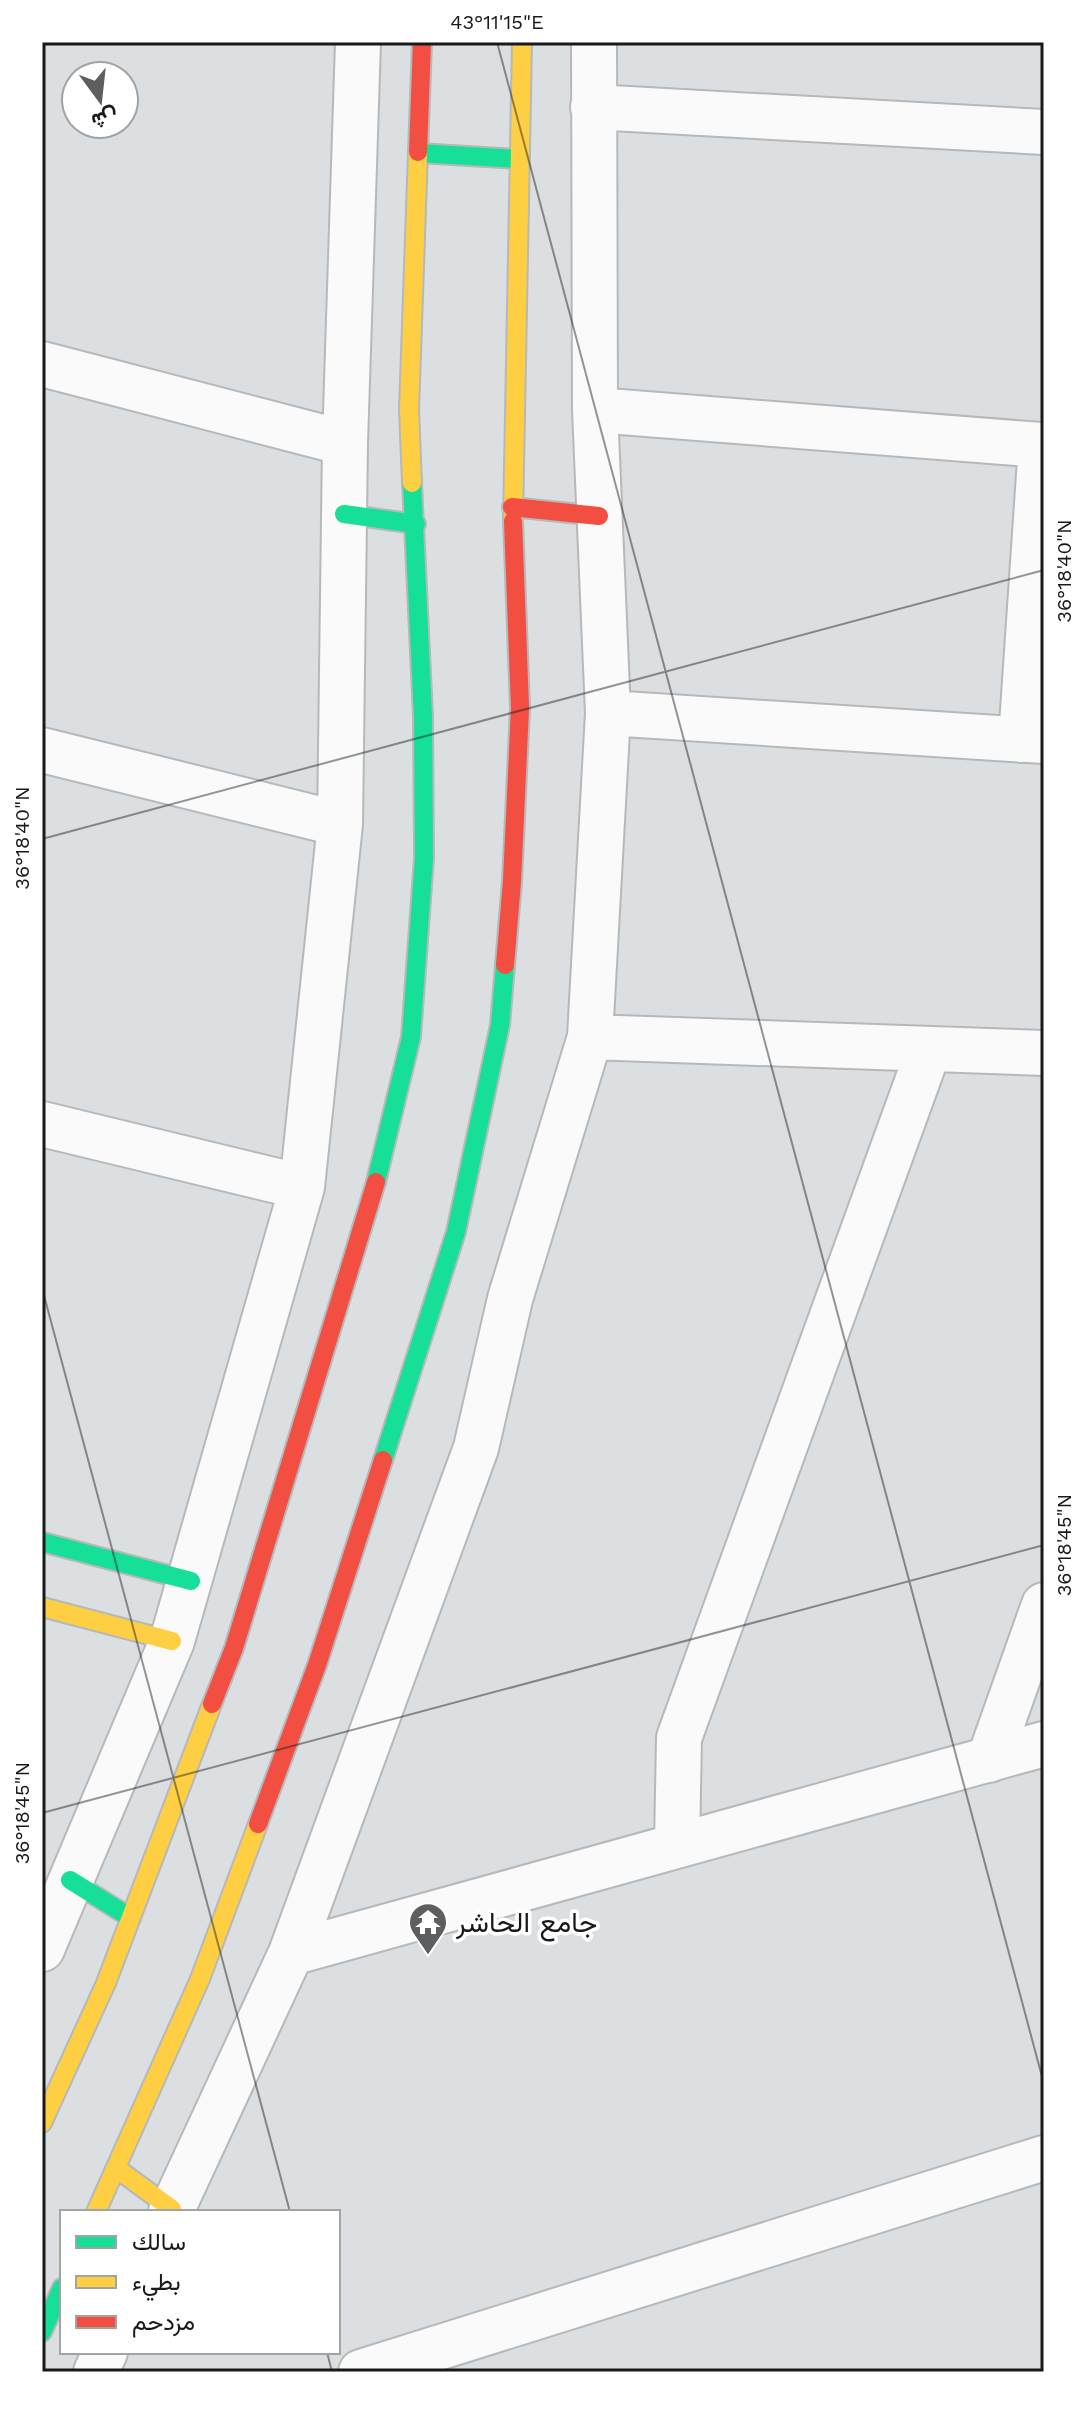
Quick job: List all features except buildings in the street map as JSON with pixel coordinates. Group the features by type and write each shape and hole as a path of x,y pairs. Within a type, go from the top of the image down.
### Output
{"main road":[{"path":"42,2123 106,1983 234,1648 371,1204 411,1037 424,858 423,716 409,410 422,42"},
{"path":"97,2210 200,1979 317,1665 456,1232 500,1025 510,910 520,708 512,507 512,395 522,42"},
{"path":"418,153 519,159"},
{"path":"512,507 599,516"},
{"path":"344,514 416,524"},
{"path":"42,1542 191,1581"},
{"path":"42,1607 172,1641"},
{"path":"70,1880 131,1918"},
{"path":"116,2168 170,2210"},
{"path":"42,2332 60,2292"}],"street":[{"path":"42,1949 172,1641 302,1187 340,824 345,443 358,42"},
{"path":"171,2210 291,1953 476,1448 510,1299 590,1037 608,713 595,410 594,42"},
{"path":"593,107 1044,132"},
{"path":"42,364 345,443"},
{"path":"595,410 1041,445 1032,740 608,713"},
{"path":"42,750 340,824"},
{"path":"590,1037 1044,1053"},
{"path":"677,1845 679,1738 929,1049"},
{"path":"42,1124 302,1187"},
{"path":"989,1760 1044,1605"},
{"path":"291,1953 1044,1744"},
{"path":"361,2372 1044,2158"}],"traffic: fast":[{"path":"418,153 519,159"},
{"path":"376,1182 411,1037 424,858 423,716 412,483"},
{"path":"344,514 416,524"},
{"path":"383,1460 456,1232 500,1025 505,965"},
{"path":"42,1542 191,1581"},
{"path":"70,1880 131,1918"},
{"path":"42,2332 60,2292"}],"traffic: slow":[{"path":"513,521 522,42"},
{"path":"412,483 409,410 418,152"},
{"path":"42,1607 172,1641"},
{"path":"42,2123 106,1983 212,1704"},
{"path":"97,2210 200,1979 258,1824"},
{"path":"116,2168 172,2209"}],"traffic: jam":[{"path":"418,152 422,42"},
{"path":"512,507 599,516"},
{"path":"505,965 520,708 513,521"},
{"path":"212,1704 234,1648 376,1182"},
{"path":"258,1824 317,1665 383,1460"}],"place":[{"name":"جامع الحاشر","path":"428,1956"}]}
